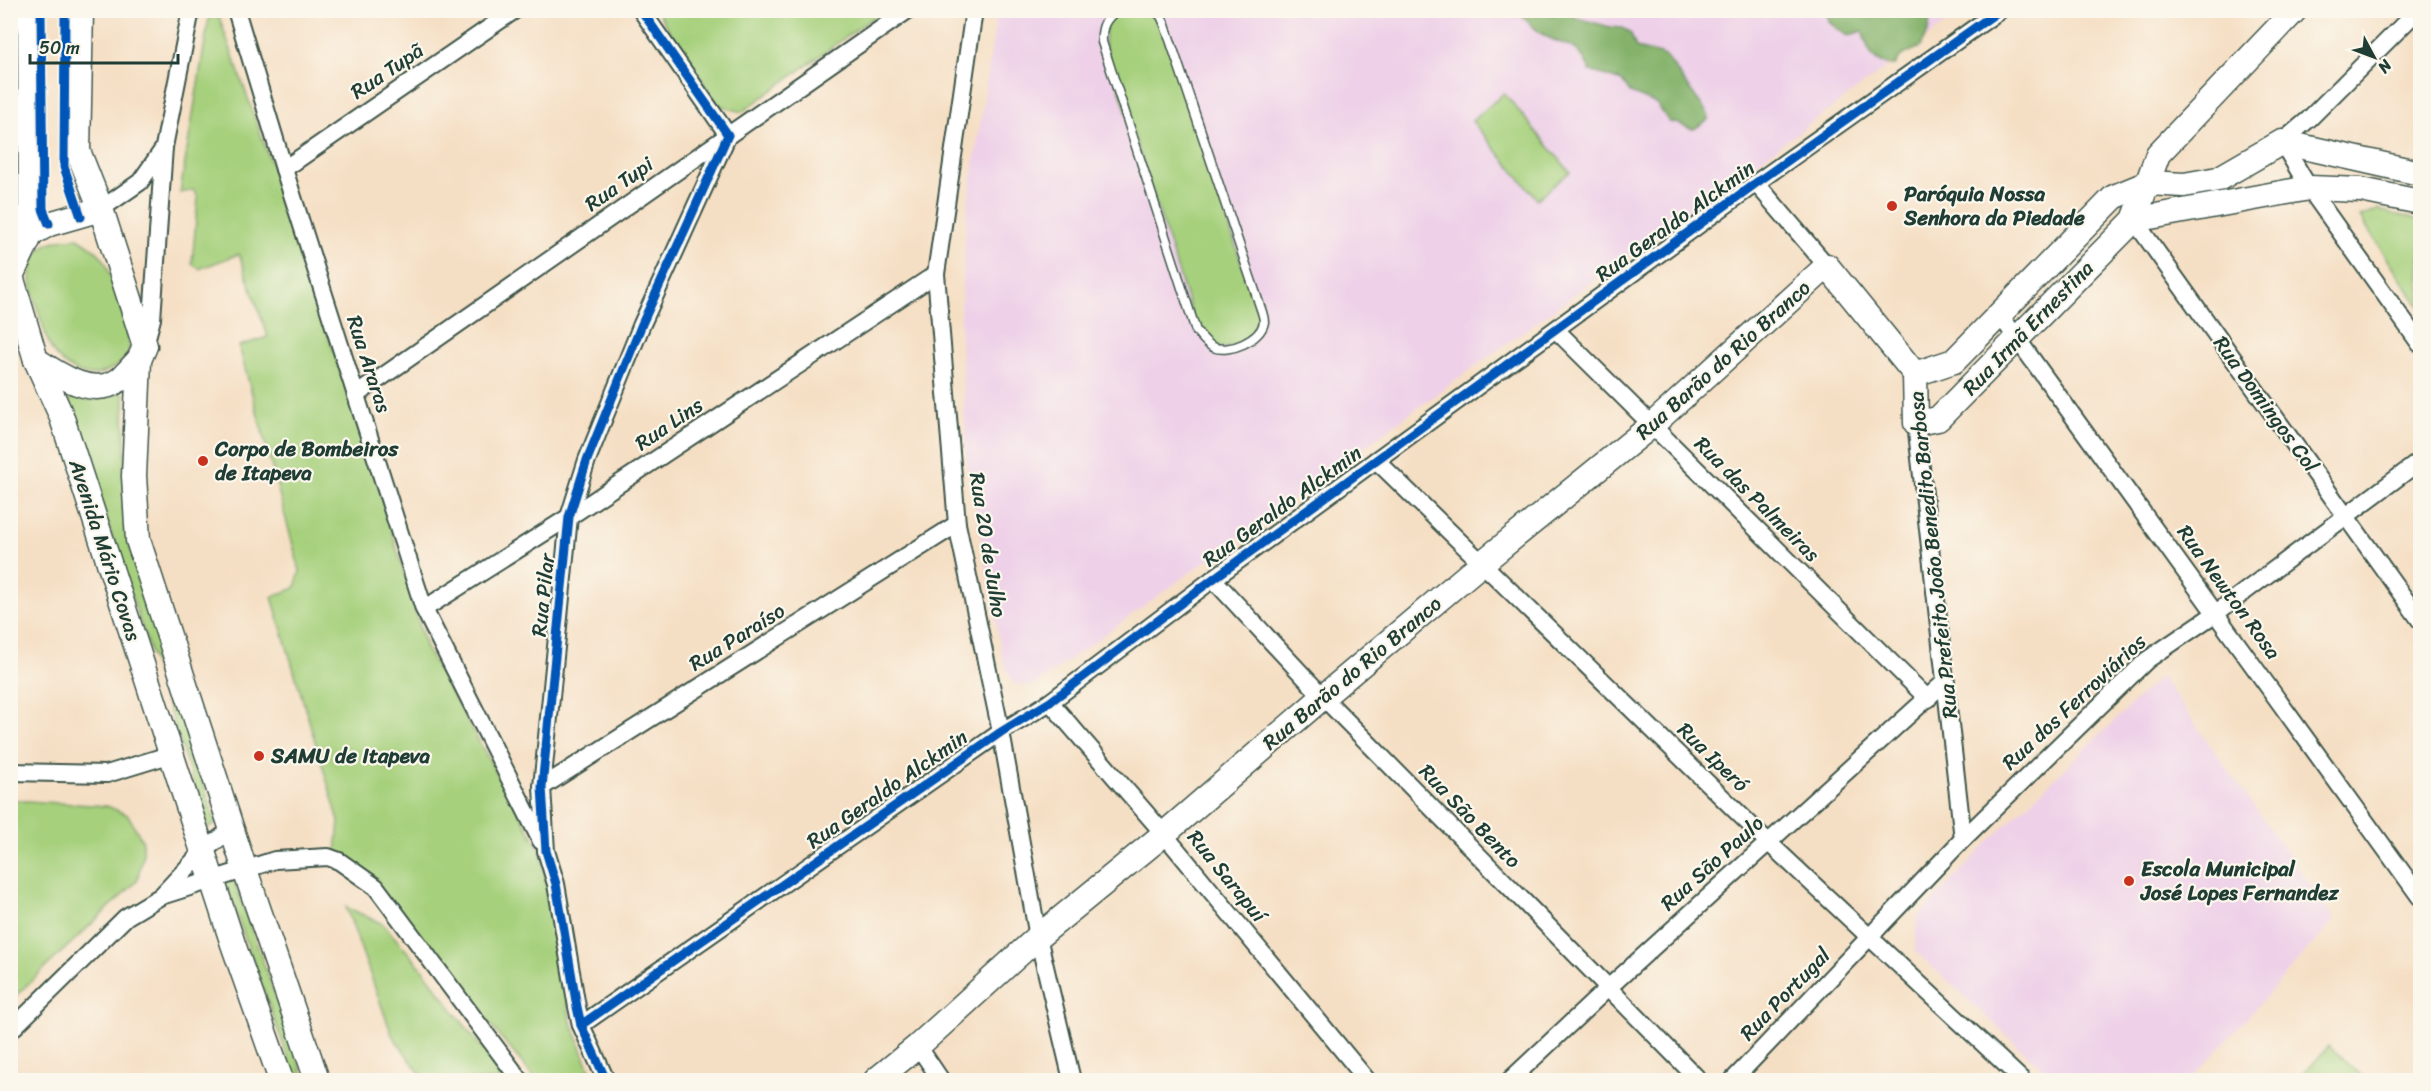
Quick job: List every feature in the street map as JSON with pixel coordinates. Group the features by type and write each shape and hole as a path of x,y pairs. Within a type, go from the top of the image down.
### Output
{"street":[{"name":"Avenida Mário Covas","path":"30,10 21,236 11,276 36,360 61,415 212,880 281,1080"},
{"name":"Avenida Mário Covas","path":"81,10 78,151 100,209 142,353 134,476 138,540 245,870 317,1080"},
{"path":"36,360 72,381 102,386 118,381 142,353 152,319 164,147 191,10"},
{"name":"Rua Araras","path":"236,10 284,169 424,609 546,851"},
{"name":"Rua Tupã","path":"284,169 515,10"},
{"path":"641,10 728,135"},
{"name":"Rua Tupi","path":"356,395 908,10"},
{"name":"Rua 20 de Julho","path":"974,10 936,274 957,524 1000,732 1038,938 1072,1080"},
{"name":"Rua Geraldo Alckmin","path":"581,1025 1000,732 1050,702 1213,579 1756,183 2000,10"},
{"path":"2134,220 2158,154 2295,10"},
{"path":"2148,183 2184,185 2218,179 2282,142 2309,119 2418,10"},
{"name":"Rua Pilar","path":"606,1080 581,1025 556,884 546,851 542,787 569,517 587,460 638,335 728,135"},
{"path":"2282,142 2421,173"},
{"path":"2282,142 2309,188 2421,344"},
{"path":"21,236 50,224 100,209 140,182 164,147"},
{"name":"Rua Prefeito João Benedito Barbosa","path":"1756,183 1915,374 1916,423 1963,839"},
{"name":"Rua Irmã Ernestina","path":"1915,374 1954,361 2114,197 2148,183"},
{"path":"2134,220 2309,188 2361,190 2421,202"},
{"name":"Rua Irmã Ernestina","path":"1916,423 1938,419 2134,220"},
{"name":"Rua Domingos Col","path":"2134,220 2421,620"},
{"name":"Rua Barão do Rio Branco","path":"876,1080 918,1046 1038,938 1164,834 1323,697 1482,563 1651,426 1827,266"},
{"name":"Rua Lins","path":"424,609 569,517 936,274"},
{"name":"Rua Newton Rosa","path":"2000,315 2421,897"},
{"name":"Rua das Palmeiras","path":"1557,330 1928,699"},
{"name":"Rua Iperó","path":"1376,460 1869,939 2022,1080"},
{"name":"Rua dos Ferroviários","path":"1869,939 1963,839 2147,660 2216,613 2421,461"},
{"name":"Rua Paraíso","path":"542,787 957,524"},
{"name":"Rua São Bento","path":"1213,579 1323,697 1607,989 1699,1080"},
{"name":"Rua São Paulo","path":"1510,1080 1946,681"},
{"name":"Rua Sarapuí","path":"1050,702 1164,834 1367,1080"},
{"path":"10,772 107,774 172,754"},
{"path":"161,896 203,851 232,829"},
{"path":"10,1031 126,917 161,896 275,860 328,856 351,868 376,887 520,1080"},
{"name":"Rua Portugal","path":"1733,1080 1869,939"},
{"path":"918,1046 940,1080"}],"lane":[{"path":"1117,10 1106,20 1101,30 1101,42 1196,331 1207,344 1215,348 1226,349 1244,343 1257,334 1264,321 1161,16 1154,10"}],"shaded area":[{"path":"997,11 1963,11 1033,686 1014,684 1003,660 967,462 960,320 967,212"},
{"name":"Escola Municipal José Lopes Fernandez","path":"2161,676 2335,920 2191,1080 2055,1080 1915,951 1917,918 1986,844"}],"green space":[{"path":"1825,10 1932,11 1928,31 1920,47 1901,56 1895,65 1887,65 1880,63 1872,55 1862,31 1847,36 1830,23"},
{"path":"210,11 217,11 272,166 377,481 426,648 541,851 570,1019 594,1080 536,1080 372,881 336,854 339,821 272,597 295,588 300,571 239,346 268,337 239,254 199,269 192,264 198,198 194,190 180,193"},
{"path":"657,11 882,11 742,112 718,105"},
{"path":"1122,11 1150,11 1159,18 1261,321 1248,337 1235,345 1222,348 1215,346 1197,330 1104,42 1107,21"},
{"path":"1517,11 1545,11 1554,15 1558,11 1573,11 1574,17 1610,27 1623,28 1631,34 1636,48 1661,54 1668,59 1708,114 1708,120 1694,129 1669,122 1657,104 1630,93 1622,81 1590,71 1581,54 1570,46 1542,34"},
{"path":"1504,93 1570,172 1537,199 1472,121"},
{"path":"2378,210 2420,220 2420,307 2360,217"},
{"path":"78,238 103,258 128,332 129,350 122,361 95,375 74,370 56,356 47,340 32,289 34,258 40,250 53,242"},
{"path":"120,392 124,394 126,534 216,824 208,828 68,402 72,397 85,400 96,399"},
{"path":"11,800 107,806 128,815 143,842 143,856 137,881 11,1000"},
{"path":"233,877 305,1080 296,1080 224,880"},
{"path":"346,907 383,924 420,966 481,1047 502,1069 501,1080 432,1080 421,1075 392,1035"},
{"path":"2329,1046 2366,1080 2298,1080"}],"cycle path":[{"path":"41,10 43,209 49,224"},
{"path":"65,10 64,167 81,217"},
{"path":"606,1080 581,1025 556,884 546,851 542,787 569,517 587,460 642,324 728,135 641,10"},
{"path":"581,1025 1001,732 1050,702 1213,579 1756,183 2000,10"}],"place":[{"name":"Paróquia Nossa Senhora da Piedade","path":"1892,206"},
{"name":"Corpo de Bombeiros de Itapeva","path":"203,461"},
{"name":"SAMU de Itapeva","path":"259,756"},
{"name":"Escola Municipal José Lopes Fernandez","path":"2129,881"}]}
